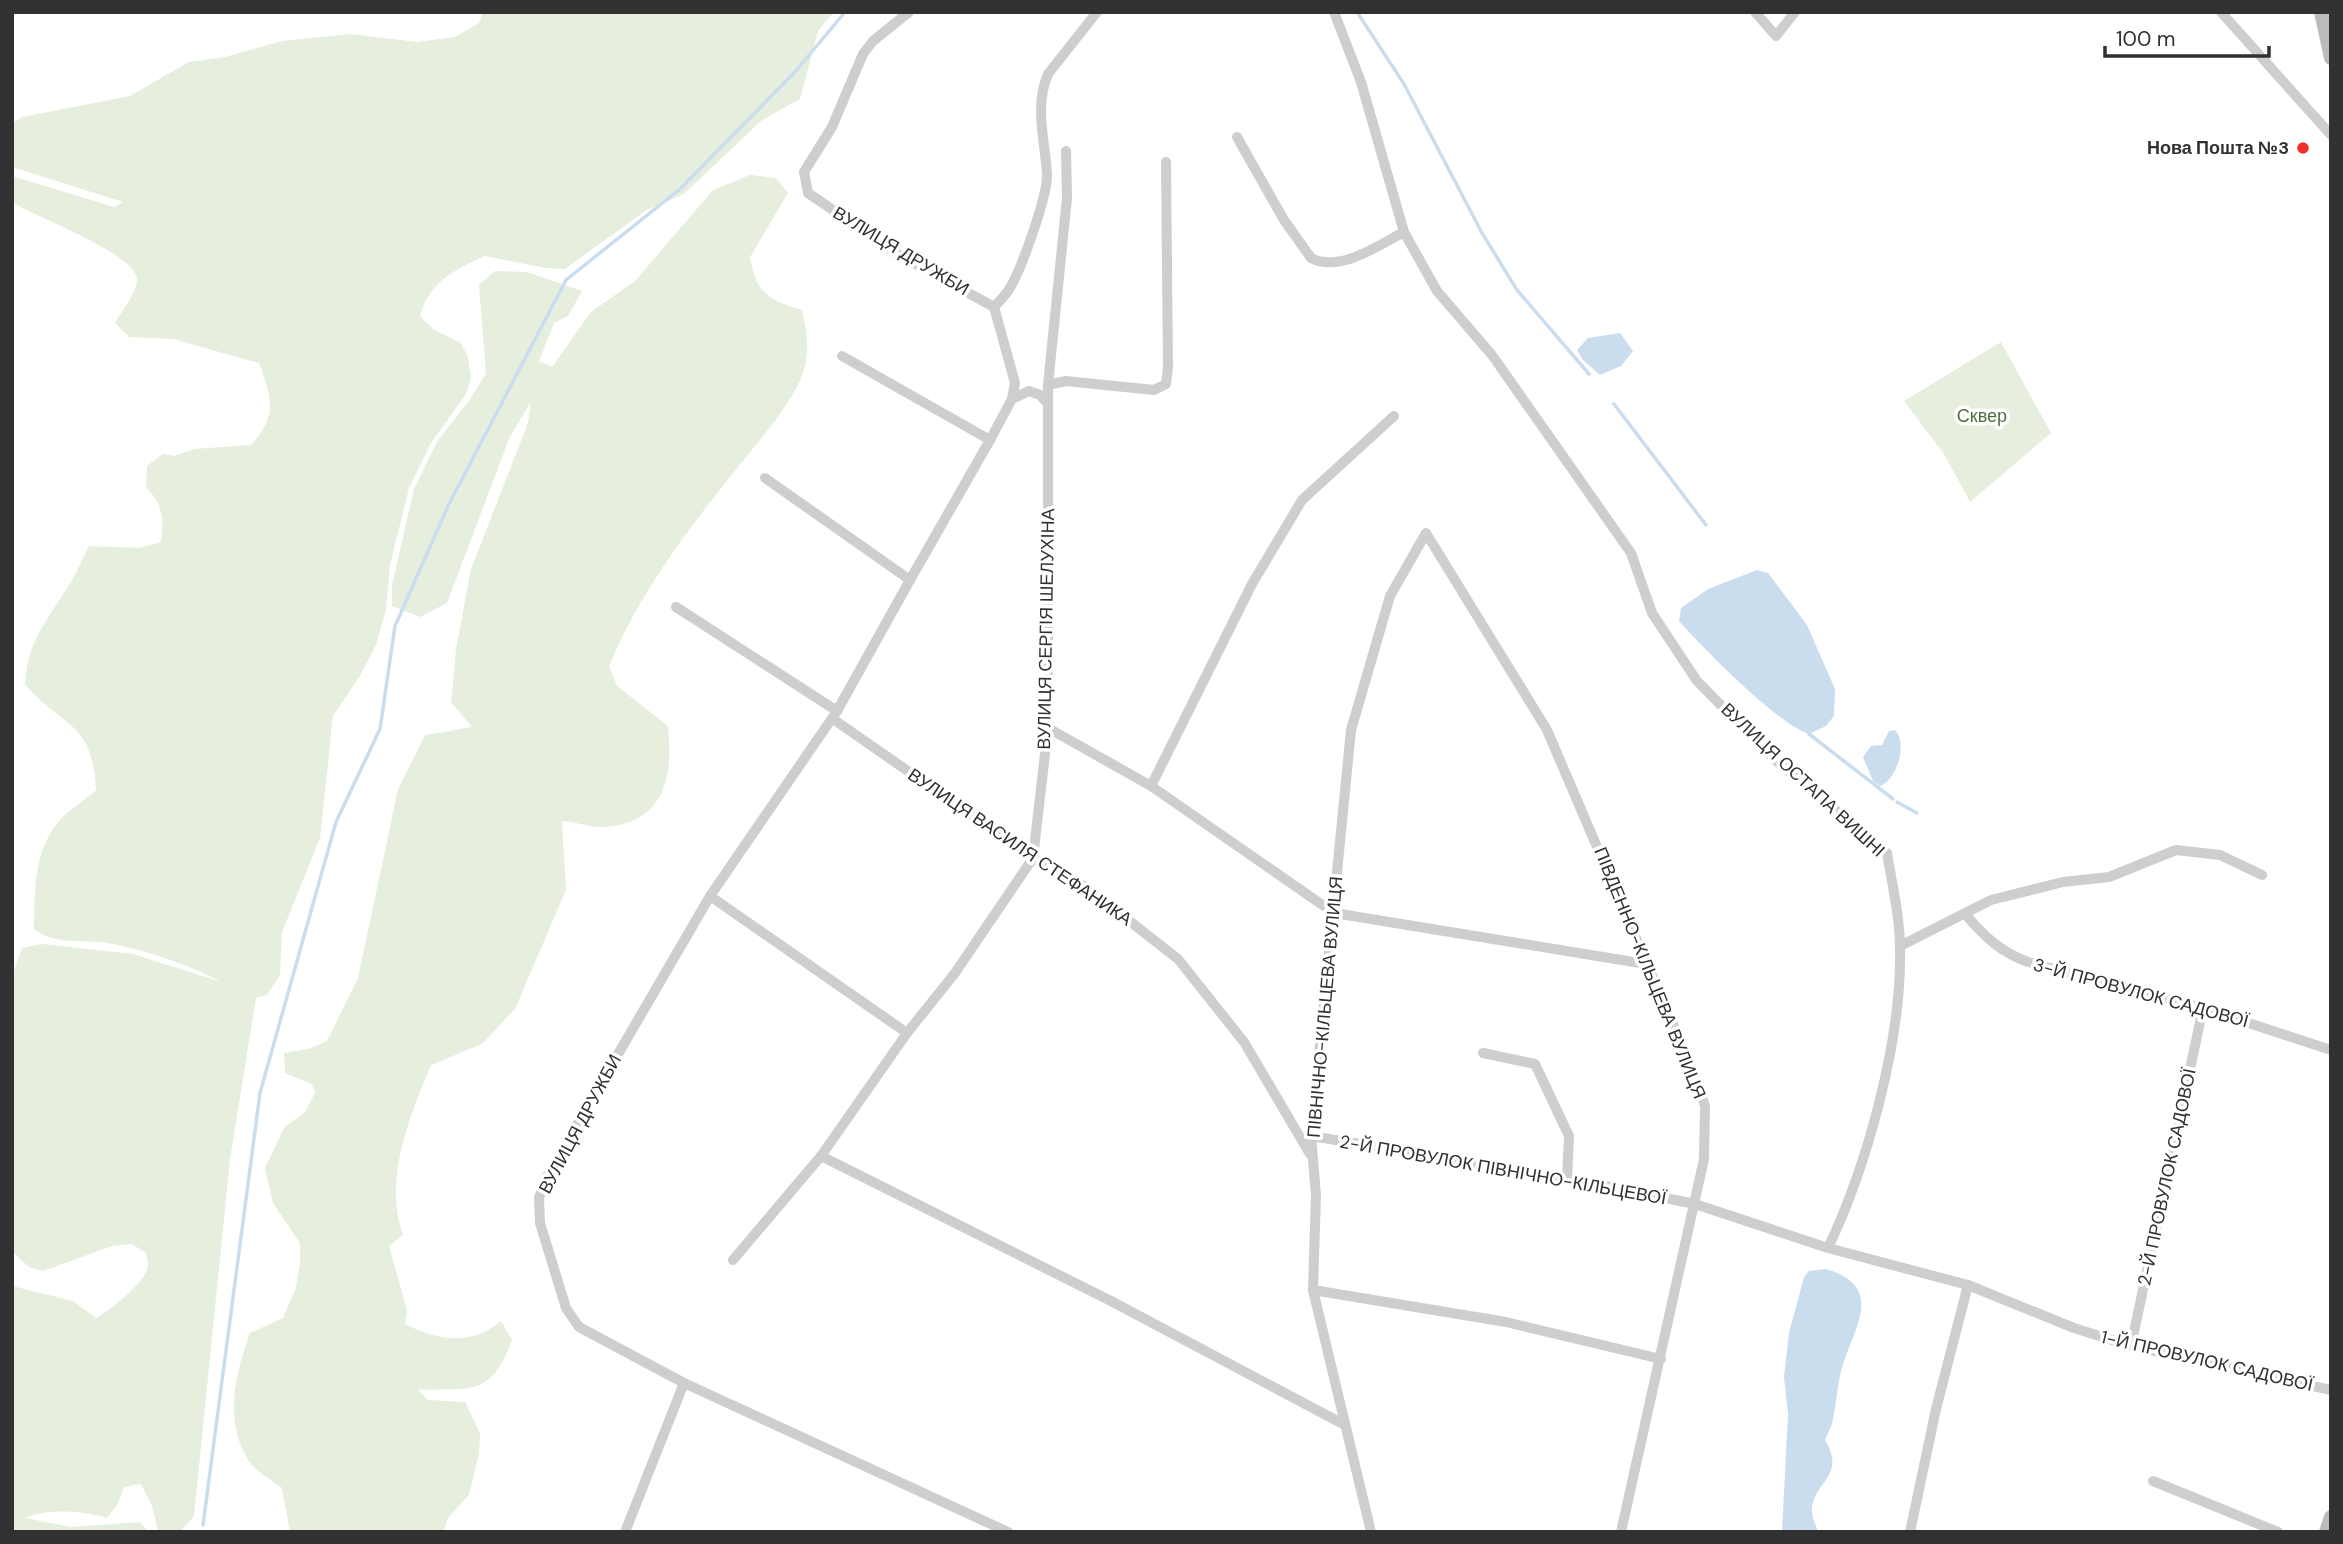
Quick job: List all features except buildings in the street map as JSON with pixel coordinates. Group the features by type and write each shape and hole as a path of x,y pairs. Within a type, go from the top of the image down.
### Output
{"main road":[{"path":"2321,12 2331,58"},
{"path":"2326,1532 2331,1517"}],"street":[{"name":"ВУЛИЦЯ ДРУЖБИ","path":"909,12 873,41 863,54 832,127 804,172 808,193 896,253 994,307"},
{"path":"1048,404 1040,395 1029,391 1012,399 1014,375 994,307 1011,287 1045,188 1047,177 1040,118 1043,86 1048,74 1097,12"},
{"name":"ВУЛИЦЯ ОСТАПА ВИШНІ","path":"1334,12 1361,82 1404,232 1437,290 1492,355 1631,553 1652,613 1696,681 1775,760 1887,853 1900,946 1896,1006 1882,1083 1853,1189 1828,1248"},
{"path":"1755,12 1776,36 1795,12"},
{"path":"2221,12 2331,135"},
{"path":"1237,137 1284,220 1311,258 1317,261 1341,261 1404,232"},
{"name":"ВУЛИЦЯ СЕРГІЯ ШЕЛУХІНА","path":"733,1260 821,1156 906,1033 955,973 1033,858 1048,728 1048,385 1067,198 1066,151"},
{"path":"1048,385 1066,381 1154,390 1166,384 1166,162"},
{"path":"842,356 990,440"},
{"name":"ВУЛИЦЯ ДРУЖБИ","path":"1008,1532 684,1383 579,1327 562,1296 540,1223 539,1198 547,1178 710,896 835,715 1012,399"},
{"path":"1151,786 1252,584 1302,500 1394,416"},
{"path":"765,478 910,580"},
{"name":"ПІВНІЧНО-КІЛЬЦЕВА ВУЛИЦЯ","path":"1371,1532 1312,1290 1316,1195 1311,1136 1351,730 1390,596 1426,533"},
{"name":"ПІВДЕННО-КІЛЬЦЕВА ВУЛИЦЯ","path":"1426,533 1547,730 1696,1078 1704,1107 1704,1159 1621,1532"},
{"path":"676,607 835,715"},
{"name":"ВУЛИЦЯ ВАСИЛЯ СТЕФАНИКА","path":"835,715 1033,858 1086,887 1178,959 1244,1042 1313,1159"},
{"path":"1048,728 1151,786 1334,913 1646,964"},
{"path":"1900,946 1991,900 2032,889 2109,877 2176,850 2220,855 2262,875"},
{"path":"710,896 906,1033"},
{"name":"3-Й ПРОВУЛОК САДОВОЇ","path":"1965,914 1990,943 2009,955 2203,1008 2331,1050"},
{"name":"2-Й ПРОВУЛОК САДОВОЇ","path":"2131,1346 2203,1008"},
{"path":"1483,1053 1535,1064 1569,1136 1567,1178"},
{"name":"2-Й ПРОВУЛОК ПІВНІЧНО-КІЛЬЦЕВОЇ","path":"1311,1136 1567,1178 1695,1204 1828,1248"},
{"path":"821,1156 1111,1301 1345,1425"},
{"name":"1-Й ПРОВУЛОК САДОВОЇ","path":"1828,1248 1968,1284 2074,1328 2131,1346 2331,1390"},
{"path":"1910,1532 1968,1284"},
{"path":"1312,1290 1506,1322 1661,1359"},
{"path":"625,1532 684,1383"},
{"path":"2153,1481 2278,1532"}],"green space":[{"path":"483,12 834,12 818,31 800,99 762,120 684,194 645,211 565,269 545,268 485,256 444,278 424,304 420,316 433,329 461,343 468,357 471,378 466,394 431,443 409,488 390,565 386,610 376,645 360,676 333,716 320,838 282,932 280,975 267,995 256,998 230,1159 194,1516 180,1532 158,1531 152,1506 141,1484 124,1487 117,1505 107,1518 66,1512 44,1513 25,1518 71,1527 140,1522 149,1532 12,1532 12,1286 73,1301 96,1318 133,1289 148,1265 146,1253 132,1244 112,1246 43,1271 29,1267 12,1251 12,976 22,948 42,944 133,954 221,982 182,964 141,951 102,942 52,938 34,929 38,870 46,843 62,818 96,790 89,750 82,737 25,684 27,668 34,642 72,580 89,546 140,548 161,542 161,512 156,500 146,488 147,466 163,454 175,456 194,449 251,445 265,425 270,406 259,363 173,339 129,337 115,323 136,286 133,270 122,259 104,248 12,202 12,176 114,207 123,202 12,167 12,123 22,117 130,96 189,62 225,57 282,41 350,34 417,42 455,37 479,23"},
{"path":"750,175 776,178 788,193 750,257 756,279 765,293 780,303 802,310 806,357 803,373 789,400 661,570 620,641 609,666 617,686 668,726 669,762 661,793 653,806 642,816 626,823 601,827 562,821 566,890 515,1009 482,1044 431,1065 402,1148 396,1192 403,1235 389,1246 407,1310 405,1324 430,1334 454,1338 478,1334 501,1321 512,1340 496,1372 477,1386 418,1390 428,1400 465,1402 480,1433 479,1453 469,1495 448,1518 443,1532 290,1532 282,1488 259,1472 248,1460 236,1429 234,1413 236,1381 250,1333 283,1318 296,1288 300,1263 300,1243 273,1203 265,1168 284,1128 305,1112 315,1093 312,1084 285,1073 284,1053 308,1049 327,1041 358,978 398,789 425,735 472,727 451,702 456,649 471,569 528,423 531,401 509,439 447,603 420,617 392,606 392,585 414,489 438,440 469,401 486,373 479,285 495,271 527,272 582,291 568,316 554,323 539,361 552,367 591,312 635,281 713,190"},
{"name":"Сквер","path":"2001,342 2051,433 1970,502 1944,454 1904,401"}],"water":[{"path":"1620,333 1633,351 1621,366 1600,375 1583,360 1577,350 1588,338"},
{"path":"1757,570 1768,573 1807,625 1835,689 1834,716 1826,726 1809,734 1760,701 1679,621 1681,608 1708,589"},
{"path":"1895,730 1901,743 1899,761 1891,777 1880,786 1873,781 1863,757 1871,746 1882,745 1889,731"},
{"path":"1826,1269 1844,1276 1855,1285 1860,1296 1859,1320 1842,1369 1832,1424 1825,1440 1832,1462 1831,1471 1814,1500 1812,1509 1818,1532 1782,1532 1788,1414 1784,1377 1789,1333 1804,1277 1809,1271"}],"waterway":[{"path":"203,1525 260,1093 336,822 380,729 395,626 449,504 566,280 680,189 795,72 845,12"},
{"path":"1357,12 1404,84 1482,233 1517,290 1589,374"},
{"path":"1614,404 1706,525"},
{"path":"1809,734 1893,799"},
{"path":"1897,802 1917,813"}],"place":[{"name":"Нова Пошта №3","path":"2303,148"}]}
